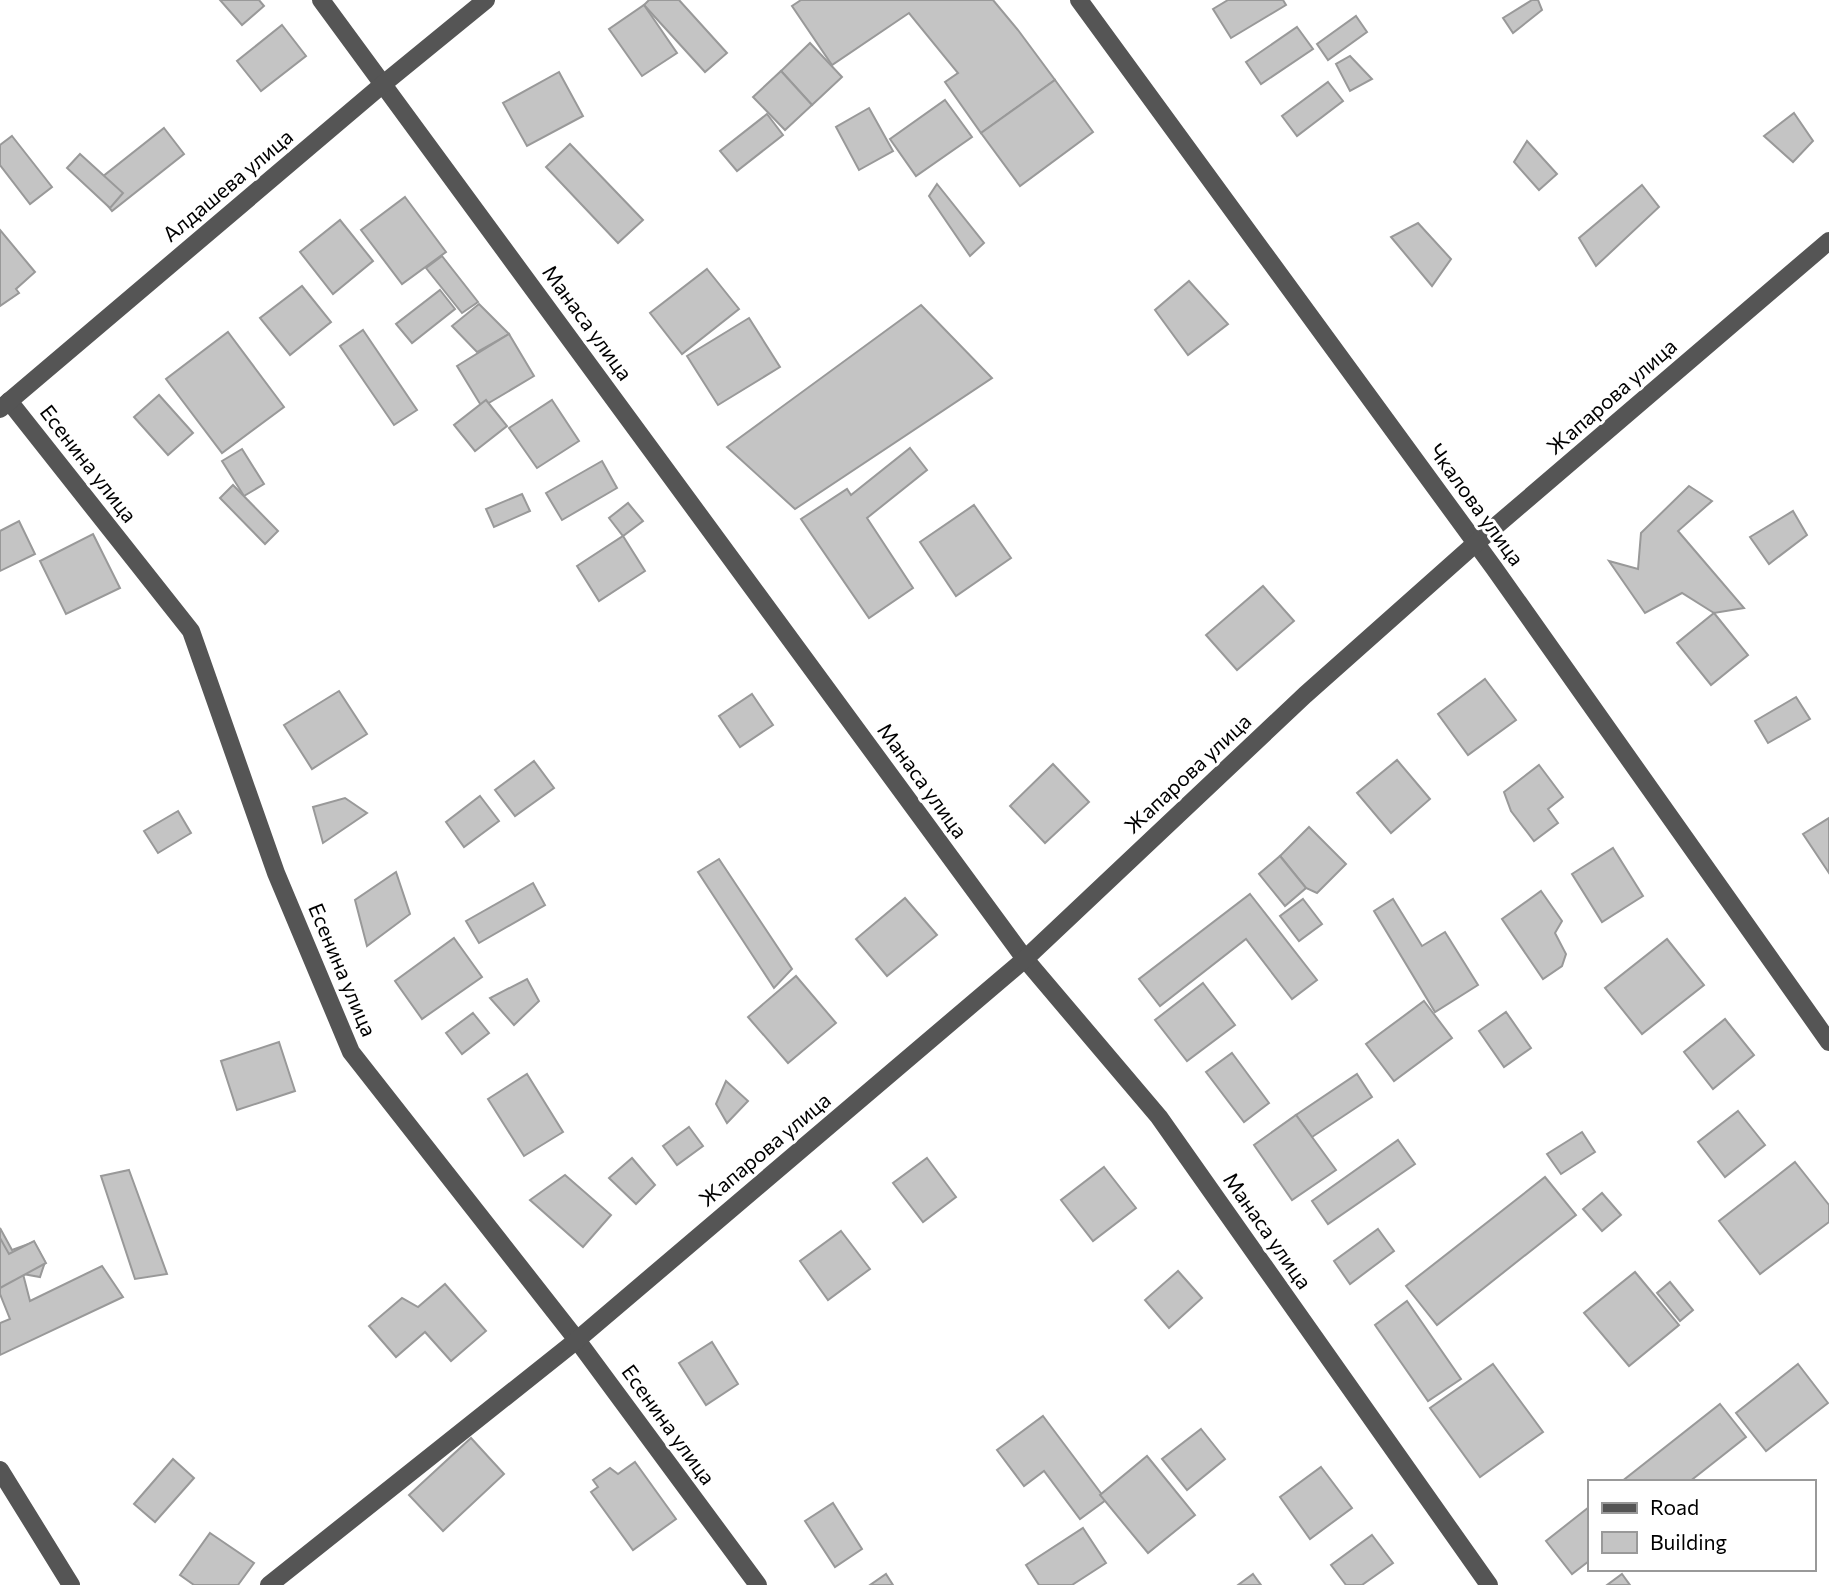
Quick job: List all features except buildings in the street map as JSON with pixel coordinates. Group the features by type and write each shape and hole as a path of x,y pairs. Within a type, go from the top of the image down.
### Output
{"street":[{"name":"Манаса улица","path":"321,0 1025,959 1159,1117 1489,1585"},
{"name":"Алдашева улица","path":"5,405 486,0"},
{"name":"Чкалова улица","path":"1079,0 1476,543 1829,1042"},
{"name":"Жапарова улица","path":"269,1585 578,1340 1025,959 1305,695 1476,543 1829,241"},
{"name":"Есенина улица","path":"5,405 191,631 276,873 351,1052 578,1340 758,1585"},
{"path":"0,1470 71,1585"}]}
